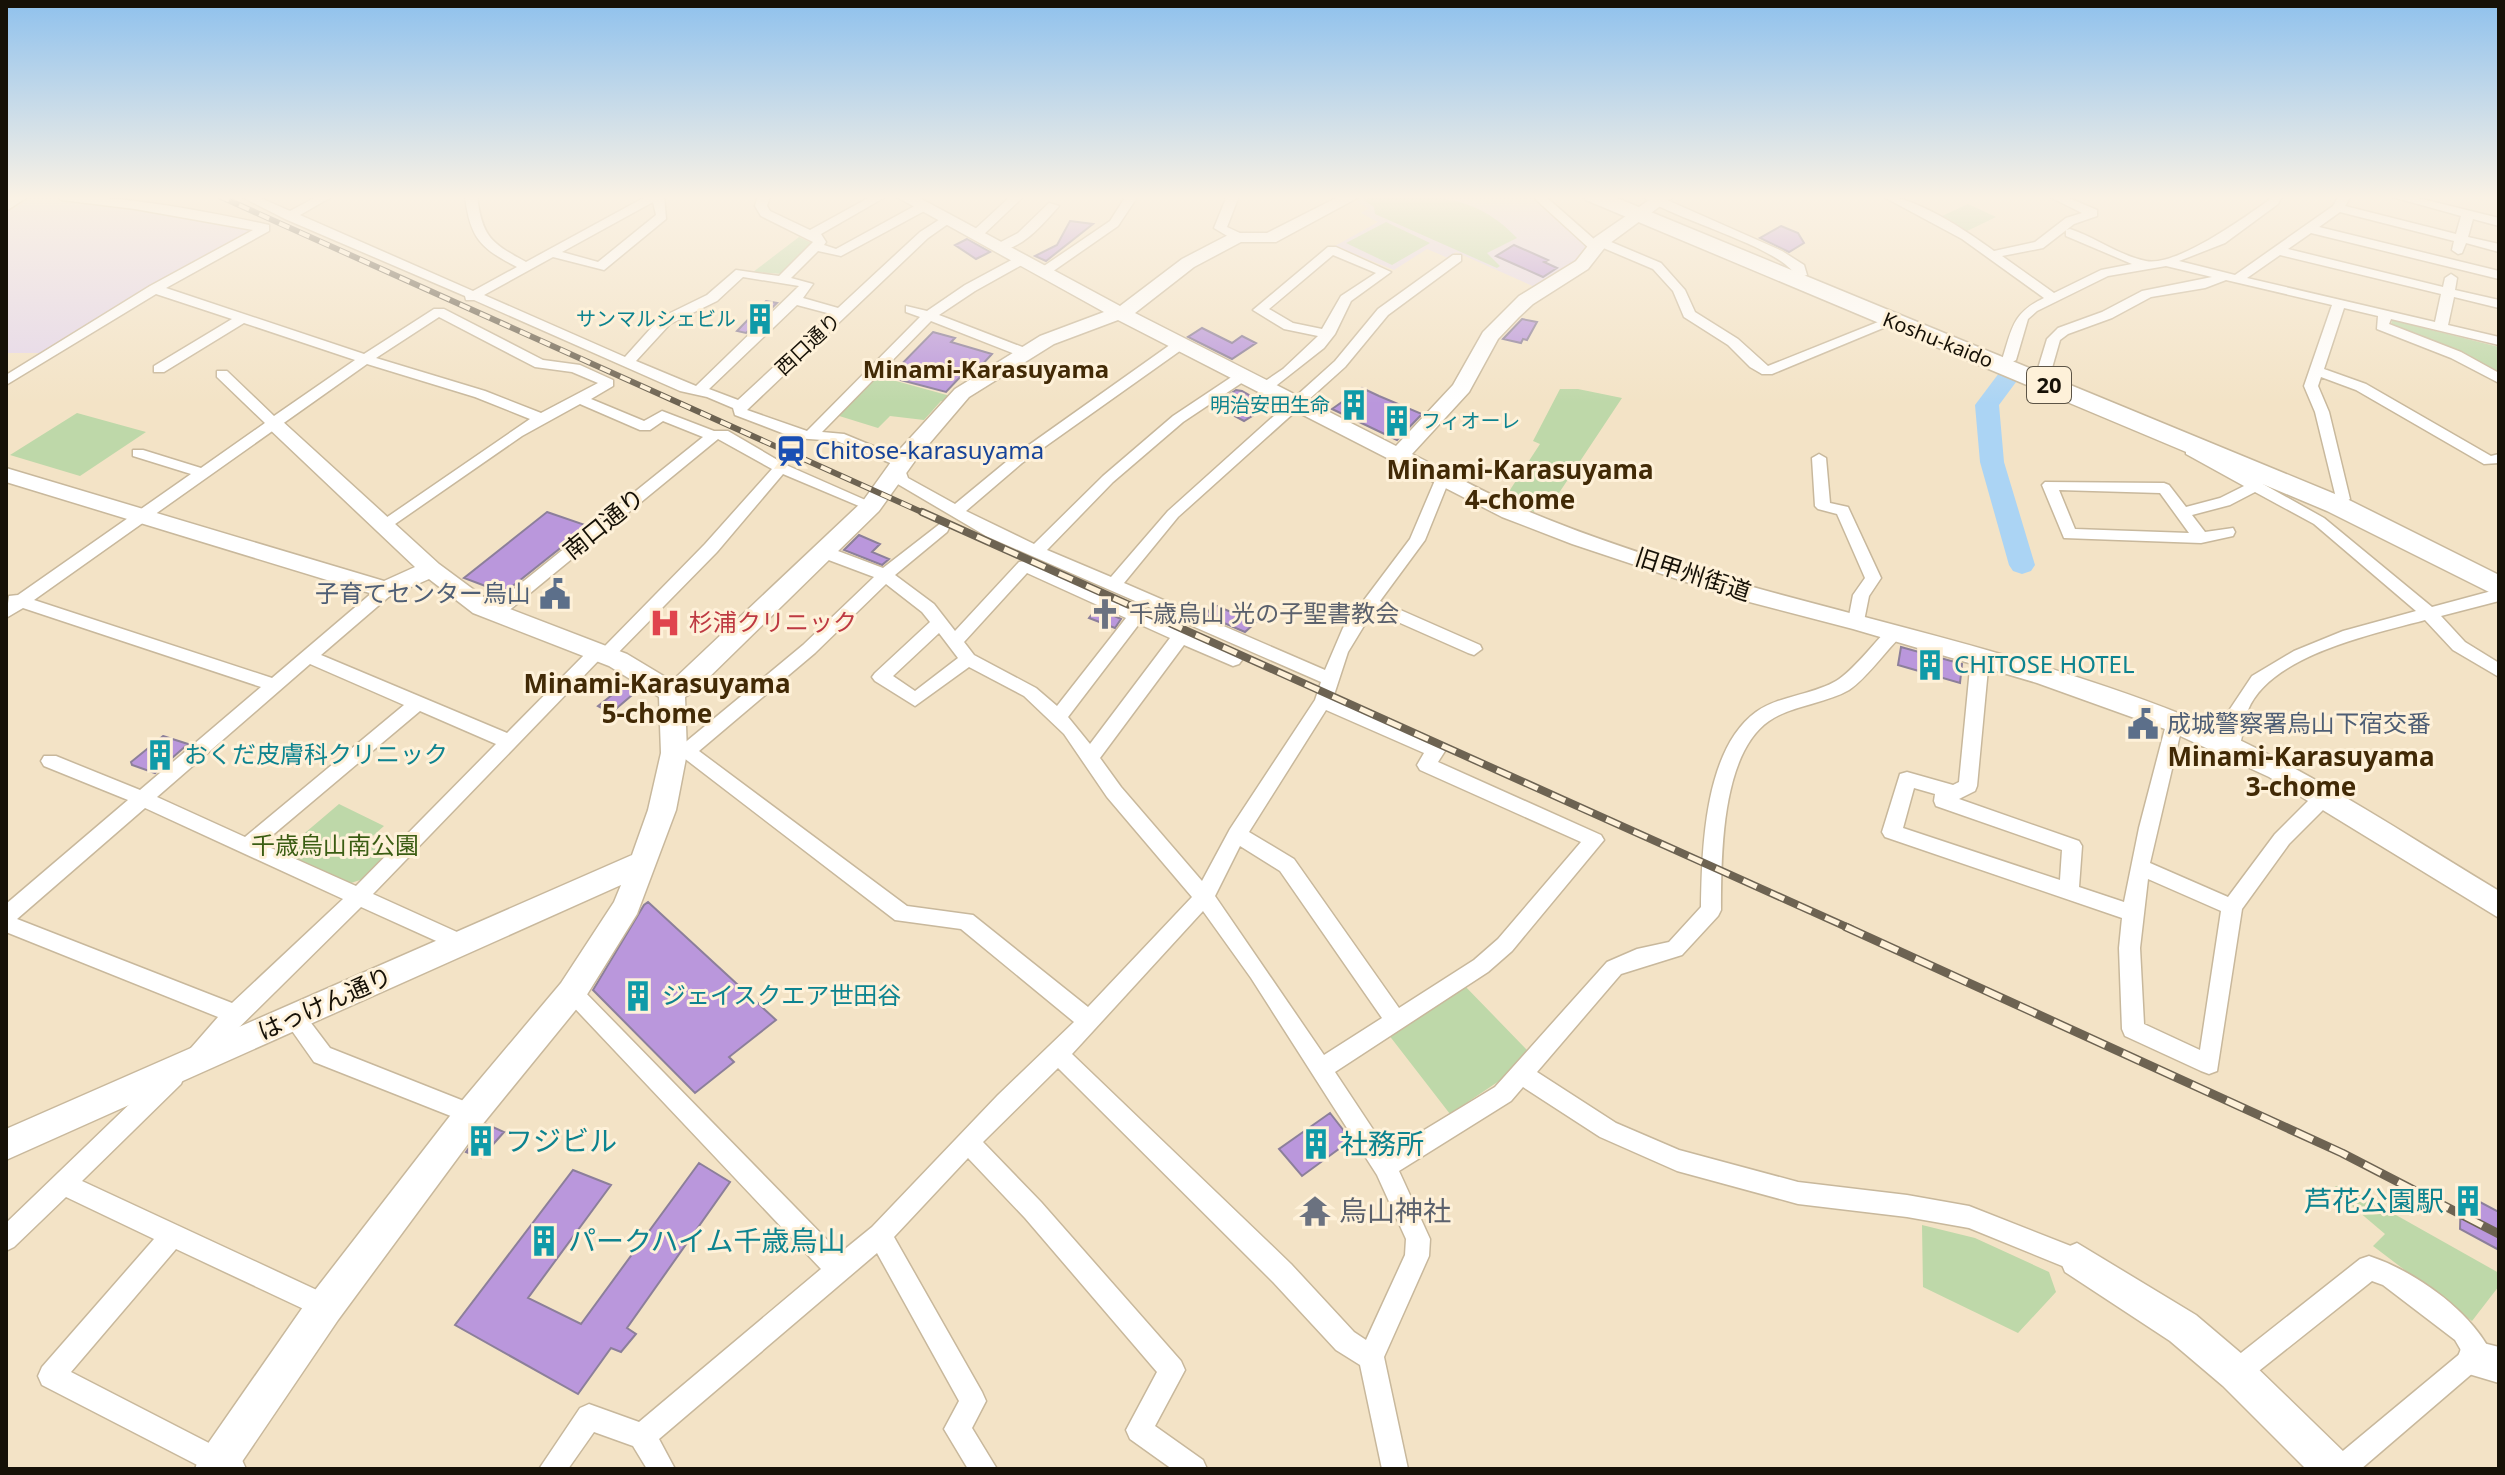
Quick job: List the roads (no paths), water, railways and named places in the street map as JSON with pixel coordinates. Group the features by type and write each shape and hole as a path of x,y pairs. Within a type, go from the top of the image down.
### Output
{"highway":[{"name":"Koshu-kaido","path":"1777,265 1893,321 2170,435 2260,480 2499,576"},
{"name":"Koshu-kaido","path":"1780,265 2043,375 2499,587"}],"street":[{"path":"6,381 199,265"},
{"path":"399,265 627,363 740,406 740,412 768,425 800,435 839,437 900,466"},
{"path":"523,265 527,267"},
{"path":"471,297 531,265"},
{"path":"782,280 795,265"},
{"name":"西口通り","path":"740,406 892,265"},
{"path":"812,434 930,315 1012,265"},
{"name":"旧甲州街道","path":"1034,265 1295,406 1510,512 1580,539 1742,592 1856,621 2046,677 2174,722 2231,747 2323,798 2499,906"},
{"path":"1045,271 1054,265"},
{"path":"672,693 686,685 871,506 900,466 962,393 1047,340 1129,309 1186,265"},
{"path":"1310,265 1288,289 1260,310 1289,326 1328,334"},
{"path":"1263,389 1288,372 1328,334 1346,299 1385,272 1368,265"},
{"path":"1114,584 1173,514 1340,364 1383,312 1448,265"},
{"path":"1398,456 1462,388 1490,336 1505,320 1526,300 1582,265"},
{"path":"1654,265 1679,290 1689,314 1733,342 1755,364 1767,371 1893,321"},
{"path":"2005,265 2054,299"},
{"path":"2009,360 2022,318 2032,308 2105,273 2153,265"},
{"path":"2178,265 2499,341"},
{"path":"2043,375 2054,339 2063,331 2107,315 2147,294 2231,278 2255,265"},
{"path":"2340,265 2499,304"},
{"path":"2441,326 2455,265"},
{"path":"2458,265 2499,275"},
{"path":"627,363 665,321 712,298 740,273 807,284 795,300 698,392"},
{"path":"155,289 480,394 541,418"},
{"path":"795,300 841,313"},
{"path":"2339,303 2311,386 2322,412 2333,509 2459,646 2499,671"},
{"path":"911,309 1025,353"},
{"path":"11,604 365,359 439,312 540,364 575,368 608,383 582,400 541,418 385,526"},
{"path":"2386,313 2382,326 2456,355 2499,379"},
{"path":"159,369 245,317"},
{"path":"956,511 1029,451 1179,345"},
{"path":"6,365 29,365"},
{"path":"2315,370 2361,387 2402,408 2489,461 2499,458"},
{"path":"171,1237 51,1376 223,1466 325,1307 471,1114 572,992 627,906 680,752 672,693 640,671 495,613 468,599 431,569 222,374"},
{"path":"1037,551 1108,479 1166,429 1241,377"},
{"path":"582,400 645,427 662,415 713,436 723,434 781,468 871,506"},
{"name":"南口通り","path":"495,613 713,436"},
{"path":"138,453 203,473"},
{"path":"1819,458 1823,506 1843,510 1873,578 1861,595 1856,621"},
{"path":"900,466 901,480 992,532 1330,679"},
{"path":"6,1239 711,548 781,468"},
{"path":"6,475 386,590"},
{"path":"642,1436 880,1235 968,1142 1058,1054 1204,897 1237,834 1323,701 1349,632 1417,540 1443,478"},
{"path":"2184,512 2217,506 2260,480"},
{"path":"2201,538 2164,488 2050,485 2070,534 2201,538 2227,532"},
{"path":"680,752 809,649 885,575 941,528"},
{"path":"824,552 885,575 928,608 968,659 1030,692 1059,716 1114,792 1204,897 1237,941 1385,1167 1418,1239 1417,1256 1371,1357 1391,1465"},
{"path":"953,643 1025,566 1233,660"},
{"path":"6,916 386,590 431,569"},
{"path":"2231,747 2239,709 2258,680 2300,655 2349,635 2499,595"},
{"path":"11,604 274,685"},
{"path":"1372,604 1474,649"},
{"path":"1059,716 1137,616"},
{"path":"939,623 881,677 915,700 968,659"},
{"path":"1385,1167 1503,1094 1523,1075 1614,968 1637,958 1675,949 1711,910 1712,835 1721,794 1741,736 1764,715 1843,685 1894,633"},
{"path":"1090,758 1181,636"},
{"path":"309,657 510,742"},
{"path":"1980,658 1968,786 1955,793 1907,779 1892,832 2133,913"},
{"path":"1321,1069 1493,956 1594,840 1426,765 1436,751 1323,701"},
{"path":"247,846 418,703"},
{"path":"2174,722 2140,867 2133,913 2130,969 2133,1029 2209,1064 2232,907 2282,839 2323,798"},
{"path":"680,752 902,914 966,921 1089,1021"},
{"path":"50,761 141,798 461,943"},
{"path":"1946,791 1943,801 2072,846 2069,892"},
{"path":"1237,834 1287,865 1395,1020"},
{"name":"はっけん通り","path":"6,1145 643,862"},
{"path":"2140,867 2232,907"},
{"path":"6,923 235,1014"},
{"path":"572,992 838,1269"},
{"path":"294,1018 322,1055 471,1114"},
{"path":"1058,1054 1282,1273 1345,1341 1371,1357"},
{"path":"1523,1075 1608,1130 1677,1160 1798,1193 1969,1217 2077,1260 2158,1310 2236,1373 2333,1469"},
{"path":"968,1142 1033,1210 1172,1370 1139,1430 1194,1469"},
{"path":"63,1184 325,1307"},
{"path":"880,1235 973,1401 957,1429 984,1469"},
{"path":"2236,1373 2369,1268 2390,1275 2464,1331 2485,1361 2465,1363 2341,1469"},
{"path":"552,1469 589,1417 642,1436 662,1469"}],"waterway":[{"path":"2007,378 1987,405 1992,462 2022,565"}],"railway":[{"path":"372,265 926,514"},
{"path":"922,512 1851,929"},
{"path":"1846,927 2342,1153 2499,1234"}],"place":[{"name":"サンマルシェビル","path":"760,319"},
{"name":"明治安田生命","path":"1354,405"},
{"name":"フィオーレ","path":"1397,421"},
{"name":"Chitose-karasuyama","path":"791,451"},
{"name":"子育てセンター烏山","path":"555,594"},
{"name":"千歳烏山 光の子聖書教会","path":"1105,614"},
{"name":"杉浦クリニック","path":"665,623"},
{"name":"CHITOSE HOTEL","path":"1930,665"},
{"name":"成城警察署烏山下宿交番","path":"2143,724"},
{"name":"おくだ皮膚科クリニック","path":"160,755"},
{"name":"ジェイスクエア世田谷","path":"638,996"},
{"name":"フジビル","path":"481,1141"},
{"name":"社務所","path":"1316,1144"},
{"name":"芦花公園駅","path":"2468,1201"},
{"name":"烏山神社","path":"1315,1211"},
{"name":"パークハイム千歳烏山","path":"544,1241"}],"district":[{"name":"Minami-Karasuyama","path":"986,370"},
{"name":"Minami-Karasuyama 4-chome","path":"1520,485"},
{"name":"Minami-Karasuyama 5-chome","path":"657,699"},
{"name":"Minami-Karasuyama 3-chome","path":"2301,772"}],"park label":[{"name":"千歳烏山南公園","path":"335,846"}]}
